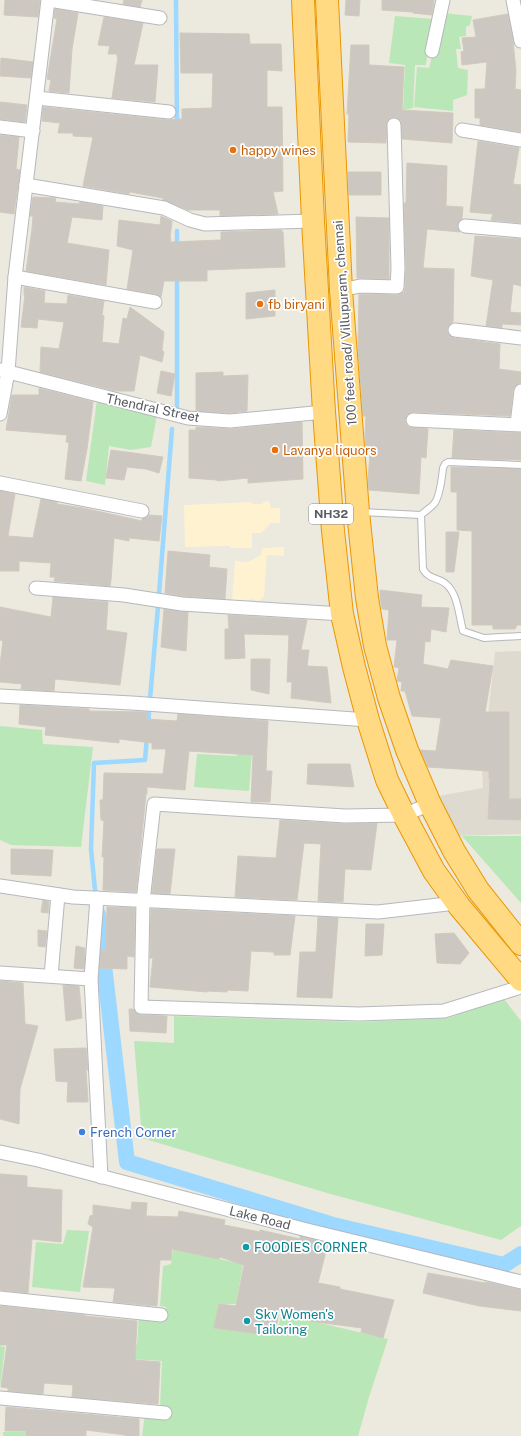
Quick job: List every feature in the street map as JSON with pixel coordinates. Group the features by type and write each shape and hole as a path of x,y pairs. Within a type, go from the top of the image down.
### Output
{"highway":[{"name":"100 feet road/ Villupuram, chennai","path":"303,0 313,221 324,412 332,531 342,614 368,720 387,780 404,816 434,871 456,902 521,980"},
{"name":"100 feet road/ Villupuram, chennai","path":"327,0 341,290 358,512 367,598 375,646 389,698 407,750 430,804 454,851 478,890 521,944"}],"street":[{"path":"0,414 48,0 160,18"},
{"path":"432,51 443,0"},
{"path":"513,0 521,41"},
{"path":"37,98 169,112"},
{"path":"341,290 360,286 397,287 398,268 394,125"},
{"path":"0,127 33,131"},
{"path":"462,130 521,140"},
{"path":"26,185 164,208 190,220 205,224 313,221"},
{"path":"465,226 521,231"},
{"path":"15,277 155,302"},
{"path":"455,330 521,338"},
{"name":"Thendral Street","path":"4,371 188,418 230,420 324,412"},
{"path":"413,420 519,424 521,391"},
{"path":"0,484 142,511"},
{"path":"36,588 124,595 182,604 342,614"},
{"path":"0,696 368,720"},
{"path":"430,804 404,816 345,816 154,804 143,901 141,1007 359,1014 444,1011 521,987"},
{"path":"0,886 58,895 97,898 378,912 456,902"},
{"path":"51,976 58,895"},
{"path":"97,898 91,979 101,1176"},
{"path":"0,973 91,979"},
{"name":"Lake Road","path":"0,1152 38,1160 299,1228 521,1282"},
{"path":"0,1298 161,1315"},
{"path":"0,1398 165,1413"}],"lane":[{"path":"521,465 448,462 443,468 437,499 434,504 425,510 421,515 423,569 426,575 445,583 454,592 463,631 484,638 521,636"},
{"path":"358,512 421,515"}],"shaded area":[{"path":"269,501 271,508 280,508 280,523 271,523 261,533 252,533 252,548 230,548 230,546 185,547 184,505 251,502 252,504 262,504 263,502"},
{"path":"284,547 284,556 267,555 264,596 259,601 250,599 246,602 232,601 235,561 248,562 261,555 262,548"},
{"path":"521,651 521,834 452,836 433,797 483,788 482,771 495,652"}],"green space":[{"path":"444,13 472,16 470,25 466,27 466,36 459,37 461,49 456,49 458,68 468,70 467,95 453,100 453,111 414,107 417,67 429,68"},
{"path":"395,16 432,19 426,65 415,65 413,108 403,110 405,65 389,63"},
{"path":"97,400 157,415 151,447 131,450 109,446 105,485 86,481"},
{"path":"0,726 42,730 43,744 93,747 81,847 11,845 0,840"},
{"path":"242,750 252,751 249,791 194,787 197,754 236,756"},
{"path":"462,836 521,836 521,903"},
{"path":"504,999 521,1021 521,1226 501,1240 327,1193 142,1138 134,1041 174,1043 174,1016 359,1022 448,1018"},
{"path":"67,1230 89,1231 80,1292 32,1287 36,1242 63,1244"},
{"path":"173,1249 243,1264 236,1304 219,1304 214,1328 275,1336 282,1314 388,1339 358,1436 142,1436 145,1414 160,1408 162,1361 115,1358 115,1344 137,1345 139,1316 164,1317 166,1307 160,1306 163,1266 171,1264"},
{"path":"0,1346 5,1347 0,1387"},
{"path":"3,1432 26,1432 25,1436 3,1436"}],"building":[{"path":"5,0 40,0 38,17 4,15"},
{"path":"124,0 142,0 140,7 123,4"},
{"path":"346,0 360,0 359,16 345,15"},
{"path":"382,0 434,0 432,15 382,10"},
{"path":"55,9 78,13 72,49 69,93 49,91 51,80 47,79 57,19 54,18"},
{"path":"508,14 516,71 515,89 521,90 521,132 480,125 480,118 475,118 475,89 485,89 487,62 462,65 461,52 464,51 462,38 476,37 473,20"},
{"path":"104,17 143,23 134,65 158,65 155,102 112,98 118,57 117,54 108,54 110,46 98,45"},
{"path":"180,33 249,34 250,44 281,44 282,71 267,70 267,107 282,107 283,191 273,192 278,214 220,216 220,210 188,210 163,200 163,198 83,186 93,137 73,136 73,133 58,133 60,123 42,121 43,107 168,120 182,119 182,109 212,108 213,73 181,73"},
{"path":"351,45 369,45 369,65 404,67 402,110 453,113 452,143 402,139 401,121 394,117 390,118 387,122 386,143 348,142 349,114 347,114"},
{"path":"1,58 33,62 31,78 0,76"},
{"path":"0,102 27,105 25,122 0,119"},
{"path":"0,135 19,137 16,169 20,170 14,214 0,212"},
{"path":"478,141 519,148 513,184 521,185 521,223 491,220 493,214 470,212"},
{"path":"407,163 447,166 446,206 463,207 462,219 457,225 460,232 427,229 423,268 454,269 453,322 448,326 448,333 454,338 500,344 499,369 521,372 521,383 515,386 513,390 510,416 413,412 407,415 405,420 409,427 428,429 426,458 421,457 419,494 369,490 368,480 370,454 366,454 366,416 363,416 358,347 359,294 397,295 404,292 406,268 404,203 406,203"},
{"path":"348,172 381,172 381,195 349,195"},
{"path":"33,197 56,198 55,202 79,204 80,202 103,206 102,220 72,217 67,243 109,250 106,285 26,271 32,229 33,216 30,216"},
{"path":"161,216 172,221 170,242 221,240 221,232 281,230 283,232 285,267 207,270 207,281 164,281 161,297 156,294 127,289 133,250 117,246 119,220 160,225"},
{"path":"356,217 389,218 389,279 357,278"},
{"path":"475,236 521,239 521,286 513,284 510,312 521,313 521,325 502,324 502,328 486,326 493,280 471,276"},
{"path":"24,287 45,291 44,303 67,304 68,295 104,301 102,315 104,316 102,342 119,344 123,318 127,319 130,307 164,332 162,350 164,352 162,362 140,355 134,391 116,391 40,372 41,347 59,349 64,322 38,319 37,328 21,327 25,295"},
{"name":"fb biryani","path":"275,290 275,316 246,319 246,293"},
{"path":"161,371 175,374 171,396 157,393"},
{"path":"223,372 223,376 248,375 247,411 230,413 196,411 196,373"},
{"path":"39,388 93,402 81,481 65,479 69,443 66,442 67,435 6,430 12,395 39,395"},
{"path":"302,422 303,479 248,483 248,478 217,481 189,478 189,430 196,430 196,427 231,429"},
{"path":"454,430 521,433 521,460 452,458"},
{"path":"111,450 163,457 159,473 146,469 127,467 124,480 106,478"},
{"path":"451,467 521,469 521,625 517,625 515,629 493,629 493,625 472,625 472,531 457,530 457,492 451,492"},
{"path":"0,491 15,494 8,536 33,538 41,499 57,502 57,504 142,521 142,519 149,515 162,516 159,541 129,538 129,541 114,538 110,586 54,581 55,577 50,577 51,563 19,561 19,571 0,571"},
{"path":"446,532 459,532 454,572 446,572"},
{"path":"168,551 210,555 209,567 227,569 225,599 165,593"},
{"path":"380,590 422,595 421,607 449,608 446,632 431,629 430,642 425,641 423,664 448,669 451,660 493,666 485,712 509,712 509,799 521,799 521,820 488,819 489,771 428,767 420,750 436,751 441,718 412,716 405,691 401,691 402,682 397,681 399,668 394,667 397,640 387,640 389,610 382,609"},
{"path":"53,597 108,602 106,630 127,633 120,685 55,679 54,691 21,689 22,684 0,682 0,664 3,641 0,640 0,607 51,617"},
{"path":"164,609 188,612 186,651 161,647"},
{"path":"228,615 307,620 301,650 309,650 307,666 327,667 331,703 291,698 292,682 287,682 289,635 244,634 245,658 225,659 225,629 229,629"},
{"path":"251,659 270,659 269,694 251,690"},
{"path":"20,705 89,709 89,711 147,712 146,719 177,721 178,714 268,721 266,771 272,771 270,802 251,802 253,755 189,751 185,790 147,787 136,892 103,890 104,857 102,857 104,821 101,820 100,800 103,800 104,773 163,774 166,749 152,749 152,743 119,739 119,743 45,735 46,727 19,724"},
{"path":"308,764 350,764 354,787 307,784"},
{"path":"280,820 345,824 377,823 371,870 345,869 343,902 318,901 321,844 304,843 297,900 235,897 238,856 276,858"},
{"path":"11,849 53,850 51,876 11,874"},
{"path":"157,849 175,849 170,894 152,893"},
{"path":"43,900 49,902 48,913 41,912"},
{"path":"107,907 135,908 134,957 127,956 127,969 100,968 101,950 106,951"},
{"path":"151,909 295,916 290,955 274,955 274,952 251,951 248,991 227,990 227,992 207,992 150,987 153,958 150,958"},
{"path":"318,917 338,918 332,998 297,997 300,952 316,952"},
{"path":"366,924 384,924 382,955 365,956"},
{"path":"38,930 47,931 45,947 38,946"},
{"path":"454,933 469,953 460,964 437,963 435,934"},
{"path":"76,946 85,948 84,969 74,968"},
{"path":"0,981 23,983 25,1024 38,1026 20,1089 19,1124 0,1119"},
{"path":"63,985 79,986 82,1018 66,1021"},
{"path":"129,1009 133,1009 140,1015 167,1016 166,1033 130,1031"},
{"path":"86,1048 88,1102 67,1102 68,1082 56,1081 54,1049"},
{"path":"0,1174 27,1176 27,1187 62,1190 61,1242 32,1239 28,1293 0,1290"},
{"path":"132,1202 147,1203 146,1216 178,1217 179,1211 225,1220 224,1225 260,1232 260,1230 300,1239 300,1236 328,1243 318,1283 394,1300 383,1338 361,1332 362,1328 309,1321 310,1317 279,1310 275,1336 214,1328 219,1304 236,1306 244,1265 220,1257 219,1259 172,1249 171,1260 160,1260 157,1306 113,1302 115,1288 83,1287 93,1227 88,1224 90,1216 93,1215 93,1205 131,1210"},
{"path":"428,1273 496,1284 521,1290 521,1311 479,1306 423,1293"},
{"path":"0,1306 137,1321 135,1360 160,1362 158,1404 72,1397 73,1385 44,1383 43,1394 8,1391 8,1388 1,1387 7,1345 0,1345"},
{"path":"6,1407 139,1419 139,1436 125,1436 86,1430 86,1436 26,1436 26,1431 5,1431"}],"waterway":[{"path":"176,0 177,124"},
{"path":"177,231 177,247"},
{"path":"177,277 177,409"},
{"path":"159,594 172,429"},
{"path":"150,699 158,607"},
{"path":"148,725 149,713"},
{"path":"95,890 91,849 94,763 145,760 147,736"},
{"path":"98,914 127,1162 333,1225 504,1265 521,1254"}],"place":[{"name":"happy wines","path":"233,150"},
{"name":"fb biryani","path":"260,304"},
{"name":"Lavanya liquors","path":"275,450"},
{"name":"French Corner","path":"82,1132"},
{"name":"FOODIES CORNER","path":"246,1247"},
{"name":"Skv Women's Tailoring","path":"247,1321"}]}
